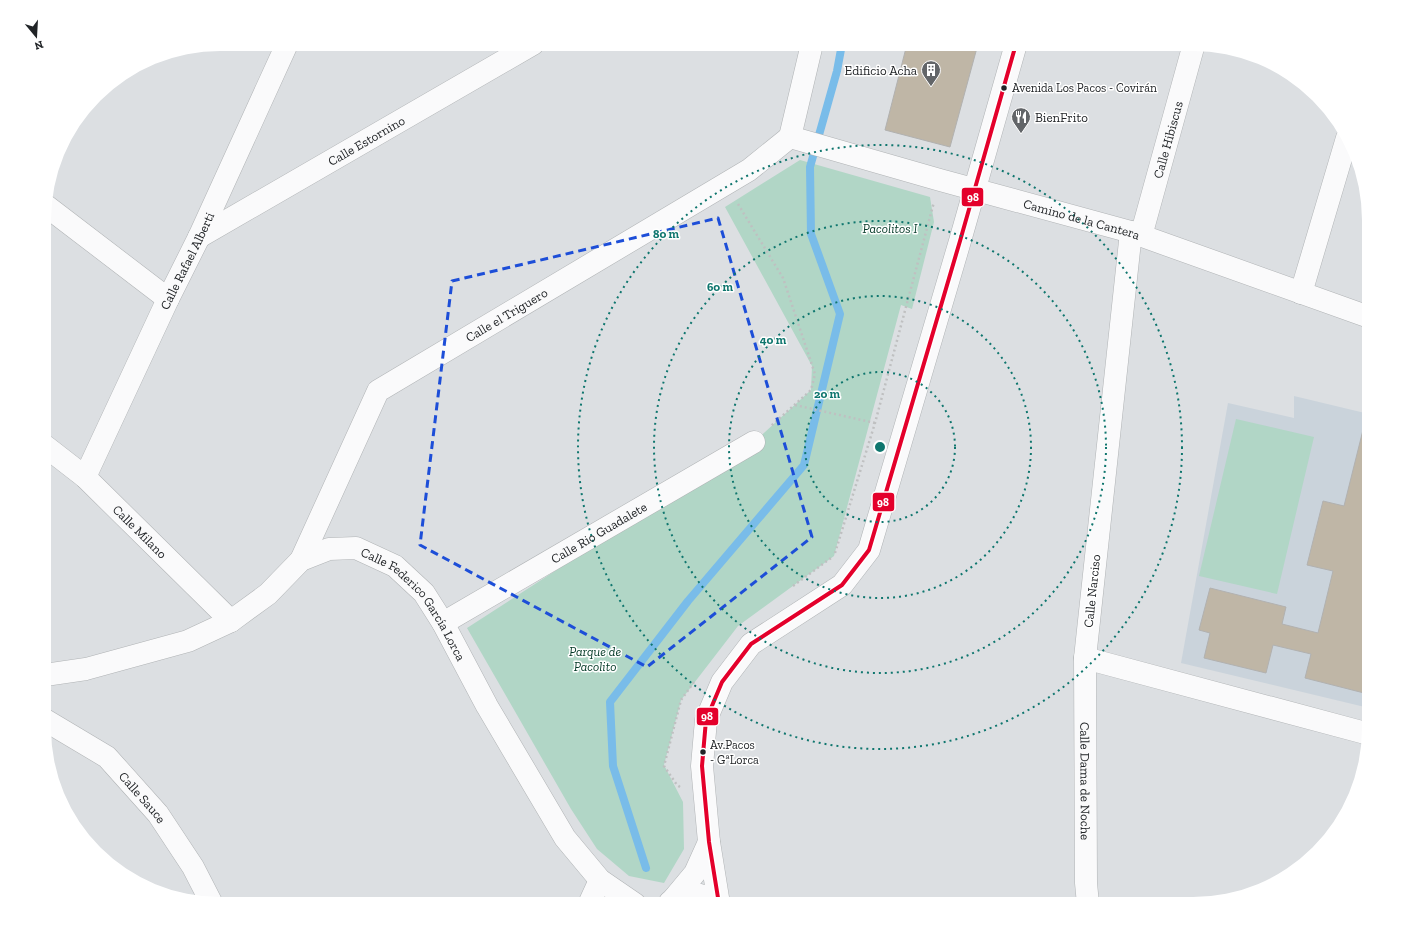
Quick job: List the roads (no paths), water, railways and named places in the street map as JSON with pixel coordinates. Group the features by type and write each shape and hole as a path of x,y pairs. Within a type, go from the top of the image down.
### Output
{"street":[{"name":"Calle Rafael Alberti","path":"85,477 168,299 199,237 284,51"},
{"name":"Calle Estornino","path":"199,237 521,51"},
{"path":"790,137 810,51"},
{"path":"718,897 708,842 702,766 706,720 722,682 751,644 842,585 869,550 975,190 1014,51"},
{"name":"Calle Hibiscus","path":"1136,234 1192,51"},
{"name":"Camino de la Cantera","path":"790,137 1136,234 1362,315"},
{"name":"Calle el Triguero","path":"301,560 378,391 750,170 790,137"},
{"path":"1301,293 1345,145"},
{"path":"51,209 168,299"},
{"name":"Calle Narciso","path":"1085,658 1136,234"},
{"name":"Calle Rio Guadalete","path":"443,623 754,442"},
{"name":"Calle Milano","path":"51,450 85,477 231,621"},
{"name":"Calle Federico García Lorca","path":"51,674 86,669 188,641 231,621 268,594 301,560 329,549 356,548 395,566 424,593 443,623 487,706 565,838 600,880 625,897"},
{"path":"1085,658 1362,732"},
{"name":"Calle Dama de Noche","path":"1085,658 1087,897"},
{"name":"Calle Sauce","path":"51,723 107,757 158,814 193,867 208,897"},
{"path":"674,897 695,873 708,842"},
{"path":"592,897 600,880"},
{"path":"680,897 692,893 706,897"}],"waterway":[{"path":"646,868 613,766 610,702 688,601 804,465 840,314 811,234 810,167 837,71 841,51"}],"place":[{"name":"Edificio Acha","path":"931,87"},
{"name":"Avenida Los Pacos - Covirán","path":"1004,88"},
{"name":"BienFrito","path":"1021,134"},
{"name":"Av.Pacos - GªLorca","path":"703,752"}],"park label":[{"name":"Pacolitos I","path":"890,228"},
{"name":"Parque de Pacolito","path":"595,658"}]}
